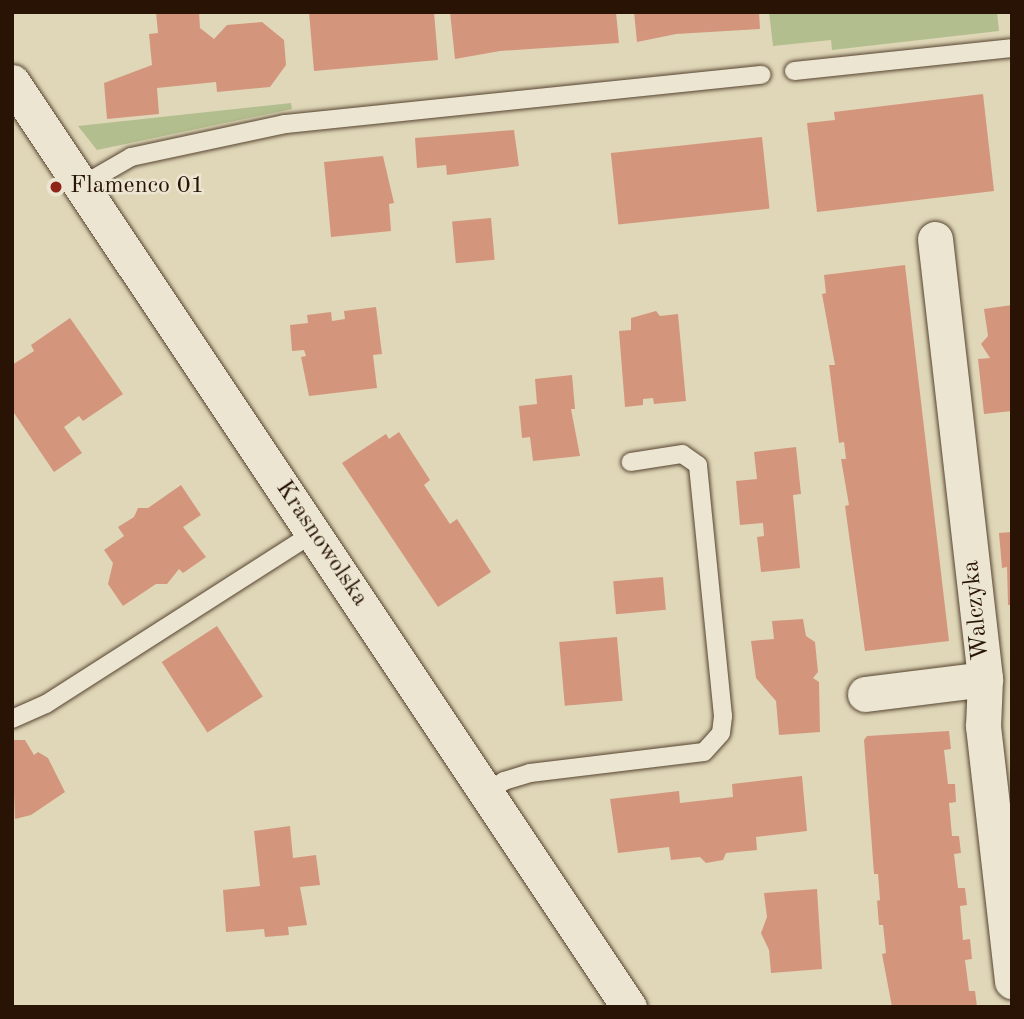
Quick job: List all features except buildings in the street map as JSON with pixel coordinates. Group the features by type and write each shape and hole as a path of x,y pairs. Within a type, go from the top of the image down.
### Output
{"street":[{"name":"Krasnowolska","path":"12,82 629,1007"},
{"name":"Walczyka","path":"935,239 985,679 983,726 1012,981"},
{"path":"864,694 985,679"}],"lane":[{"path":"794,71 1012,48"},
{"path":"82,186 131,157 285,124 761,75"},
{"path":"487,793 504,781 530,773 704,752 721,733 723,716 698,465 682,454 631,462"},
{"path":"12,719 46,704 313,533"}],"green space":[{"path":"769,12 997,12 999,31 832,50 831,40 773,46"},
{"path":"291,103 292,109 97,150 78,126"}],"place":[{"name":"Flamenco 01","path":"56,187"}]}
